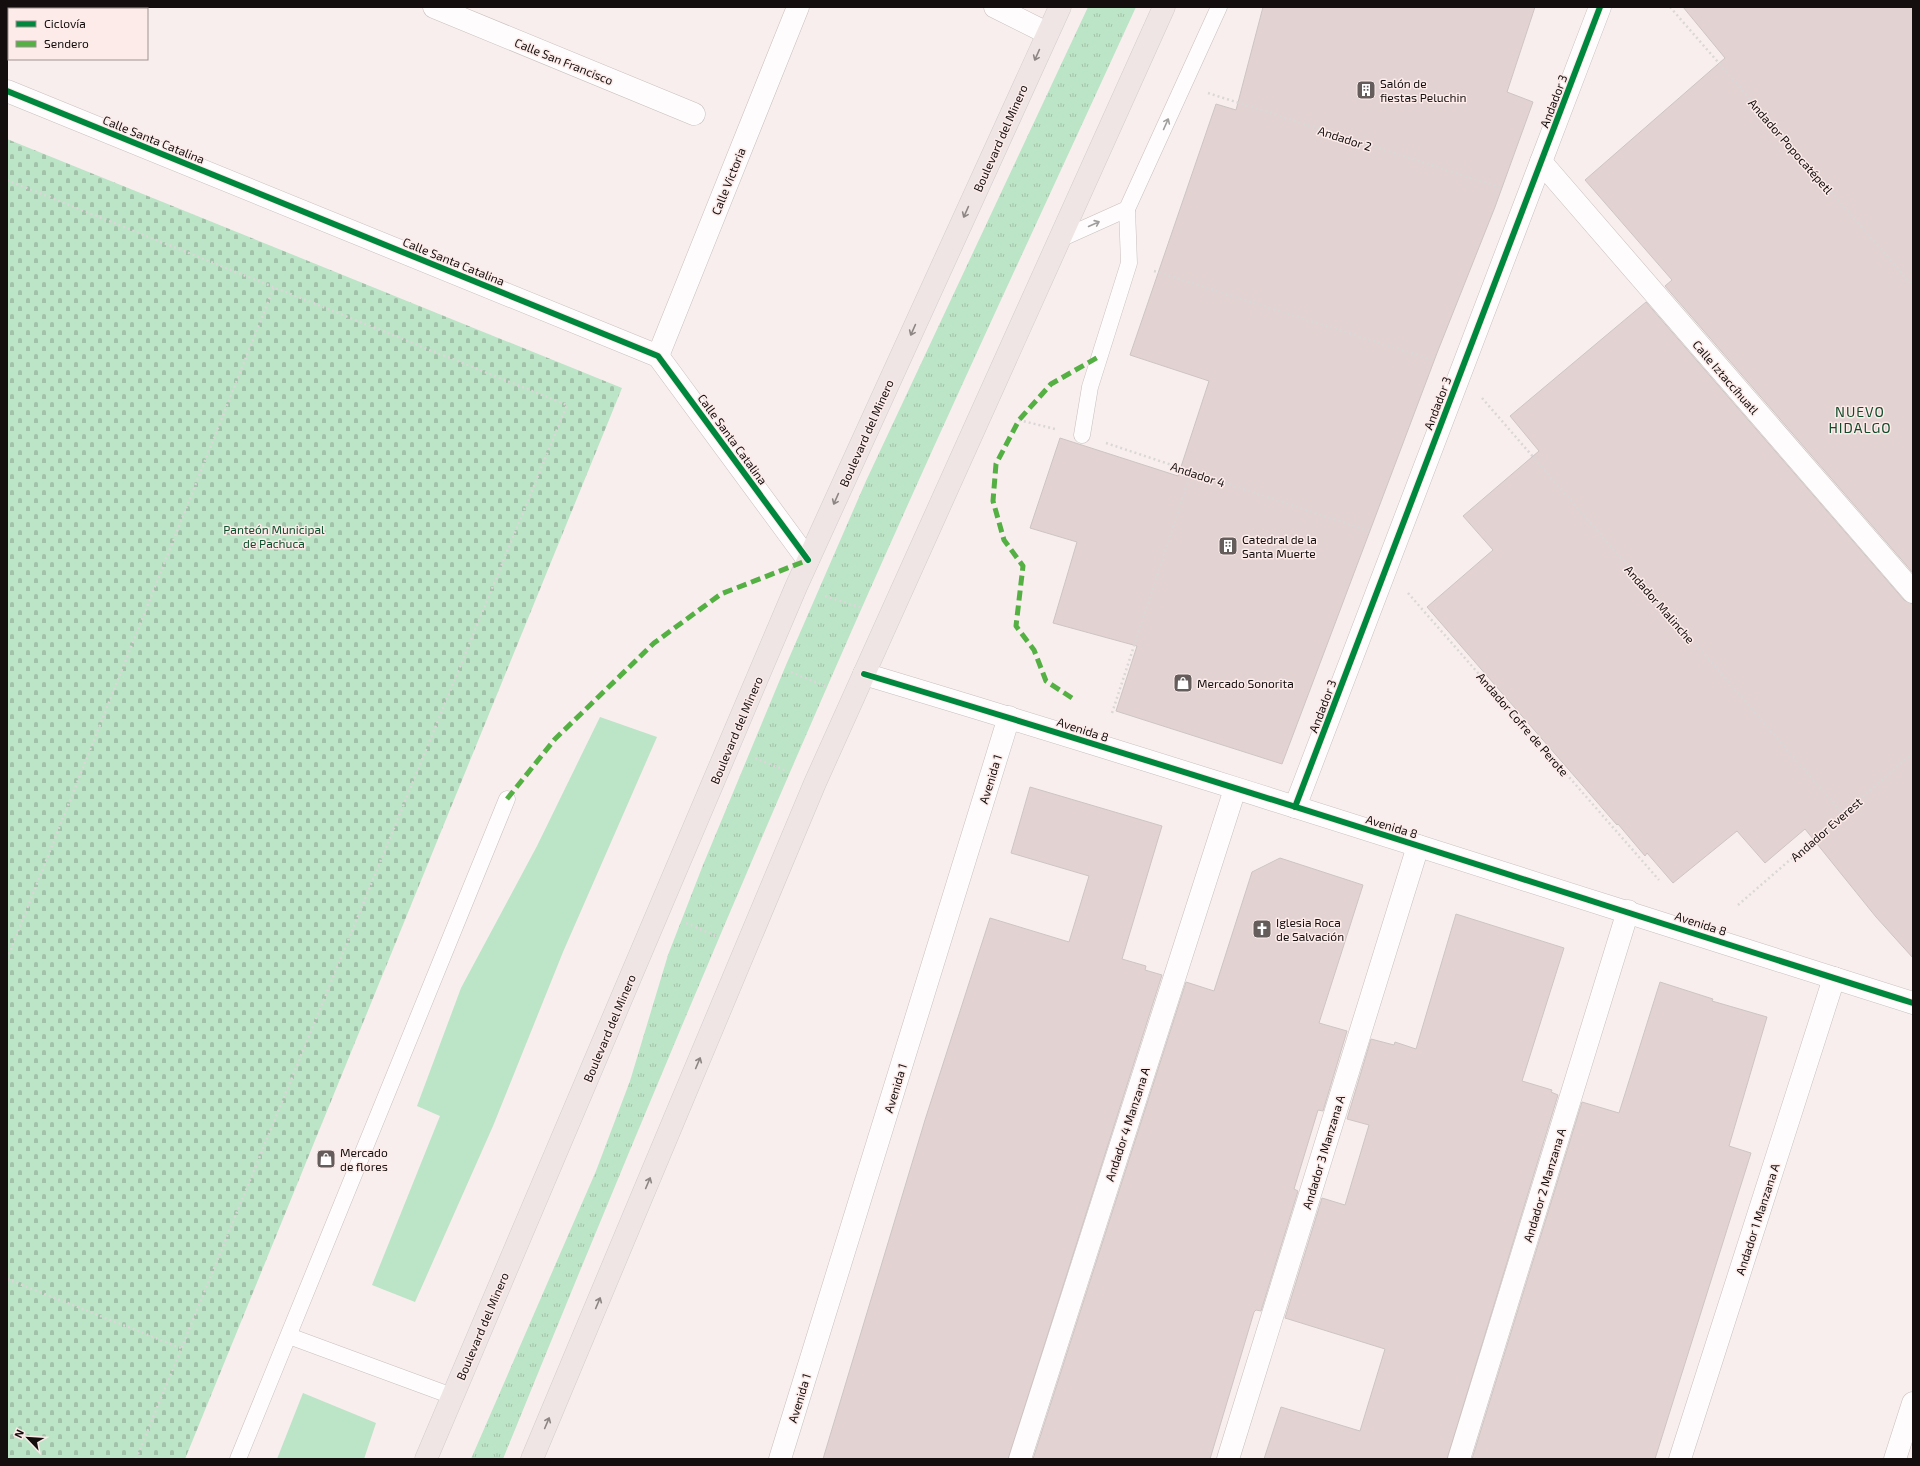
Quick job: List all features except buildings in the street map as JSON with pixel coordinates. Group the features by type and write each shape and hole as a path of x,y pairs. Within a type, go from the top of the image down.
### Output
{"main road":[{"name":"Boulevard del Minero","path":"426,1459 796,586 1060,7"},
{"path":"532,1459 815,783 1164,7"}],"street":[{"name":"Calle San Francisco","path":"434,7 694,114"},
{"name":"Calle Victoria","path":"658,356 798,7"},
{"path":"995,7 1047,34"},
{"name":"Andador 3","path":"1295,807 1600,7"},
{"name":"Calle Santa Catalina","path":"7,91 658,356 808,560"},
{"name":"Calle Iztaccíhuatl","path":"1541,162 1913,592"},
{"name":"Avenida 8","path":"864,674 1009,717 1628,911 1913,1003"},
{"name":"Avenida 1","path":"780,1459 1009,717"},
{"name":"Andador 4 Manzana A","path":"1020,1459 1235,789"},
{"name":"Andador 3 Manzana A","path":"1228,1459 1418,846"},
{"name":"Andador 2 Manzana A","path":"1459,1459 1628,911"},
{"name":"Andador 1 Manzana A","path":"1680,1459 1834,978"},
{"path":"1895,1459 1913,1403"}],"lane":[{"path":"1082,435 1090,387 1129,263 1127,209 1219,7"},
{"path":"1058,240 1127,209"},
{"path":"238,1459 507,798"},
{"path":"289,1336 452,1396"}],"path":[{"path":"7,180 567,405 136,1459"},
{"path":"7,959 274,287"},
{"path":"1112,713 1192,472"},
{"path":"796,586 889,618"},
{"path":"764,662 854,696"},
{"path":"728,746 815,783"},
{"path":"659,911 746,949"},
{"path":"7,1279 181,1348"}],"green space":[{"path":"1088,7 1136,7 922,474 762,836 674,1043 503,1459 471,1459 596,1171 630,1081 668,955 703,865 786,665 866,481"},
{"name":"Panteón Municipal de Pachuca","path":"7,139 622,388 185,1459 7,1459"},
{"path":"600,717 657,737 563,952 493,1126 415,1302 372,1285 440,1116 417,1106 461,988 537,846"},
{"path":"303,1393 376,1423 364,1459 277,1459"}],"marked path":[{"path":"1072,698 1046,681 1034,650 1016,626 1023,566 1004,540 993,501 996,464 1019,420 1051,384 1100,356"},
{"path":"507,799 555,739 654,643 721,594 808,560"}],"cycle path":[{"path":"1295,807 1600,7"},
{"path":"7,91 658,356 808,560"},
{"path":"864,674 1258,795 1913,1003"}],"place":[{"name":"Salón de fiestas Peluchin","path":"1366,90"},
{"name":"Catedral de la Santa Muerte","path":"1228,546"},
{"name":"Mercado Sonorita","path":"1183,683"},
{"name":"Iglesia Roca de Salvación","path":"1262,929"},
{"name":"Mercado de flores","path":"326,1159"}],"district":[{"name":"NUEVO HIDALGO","path":"1860,420"}]}
